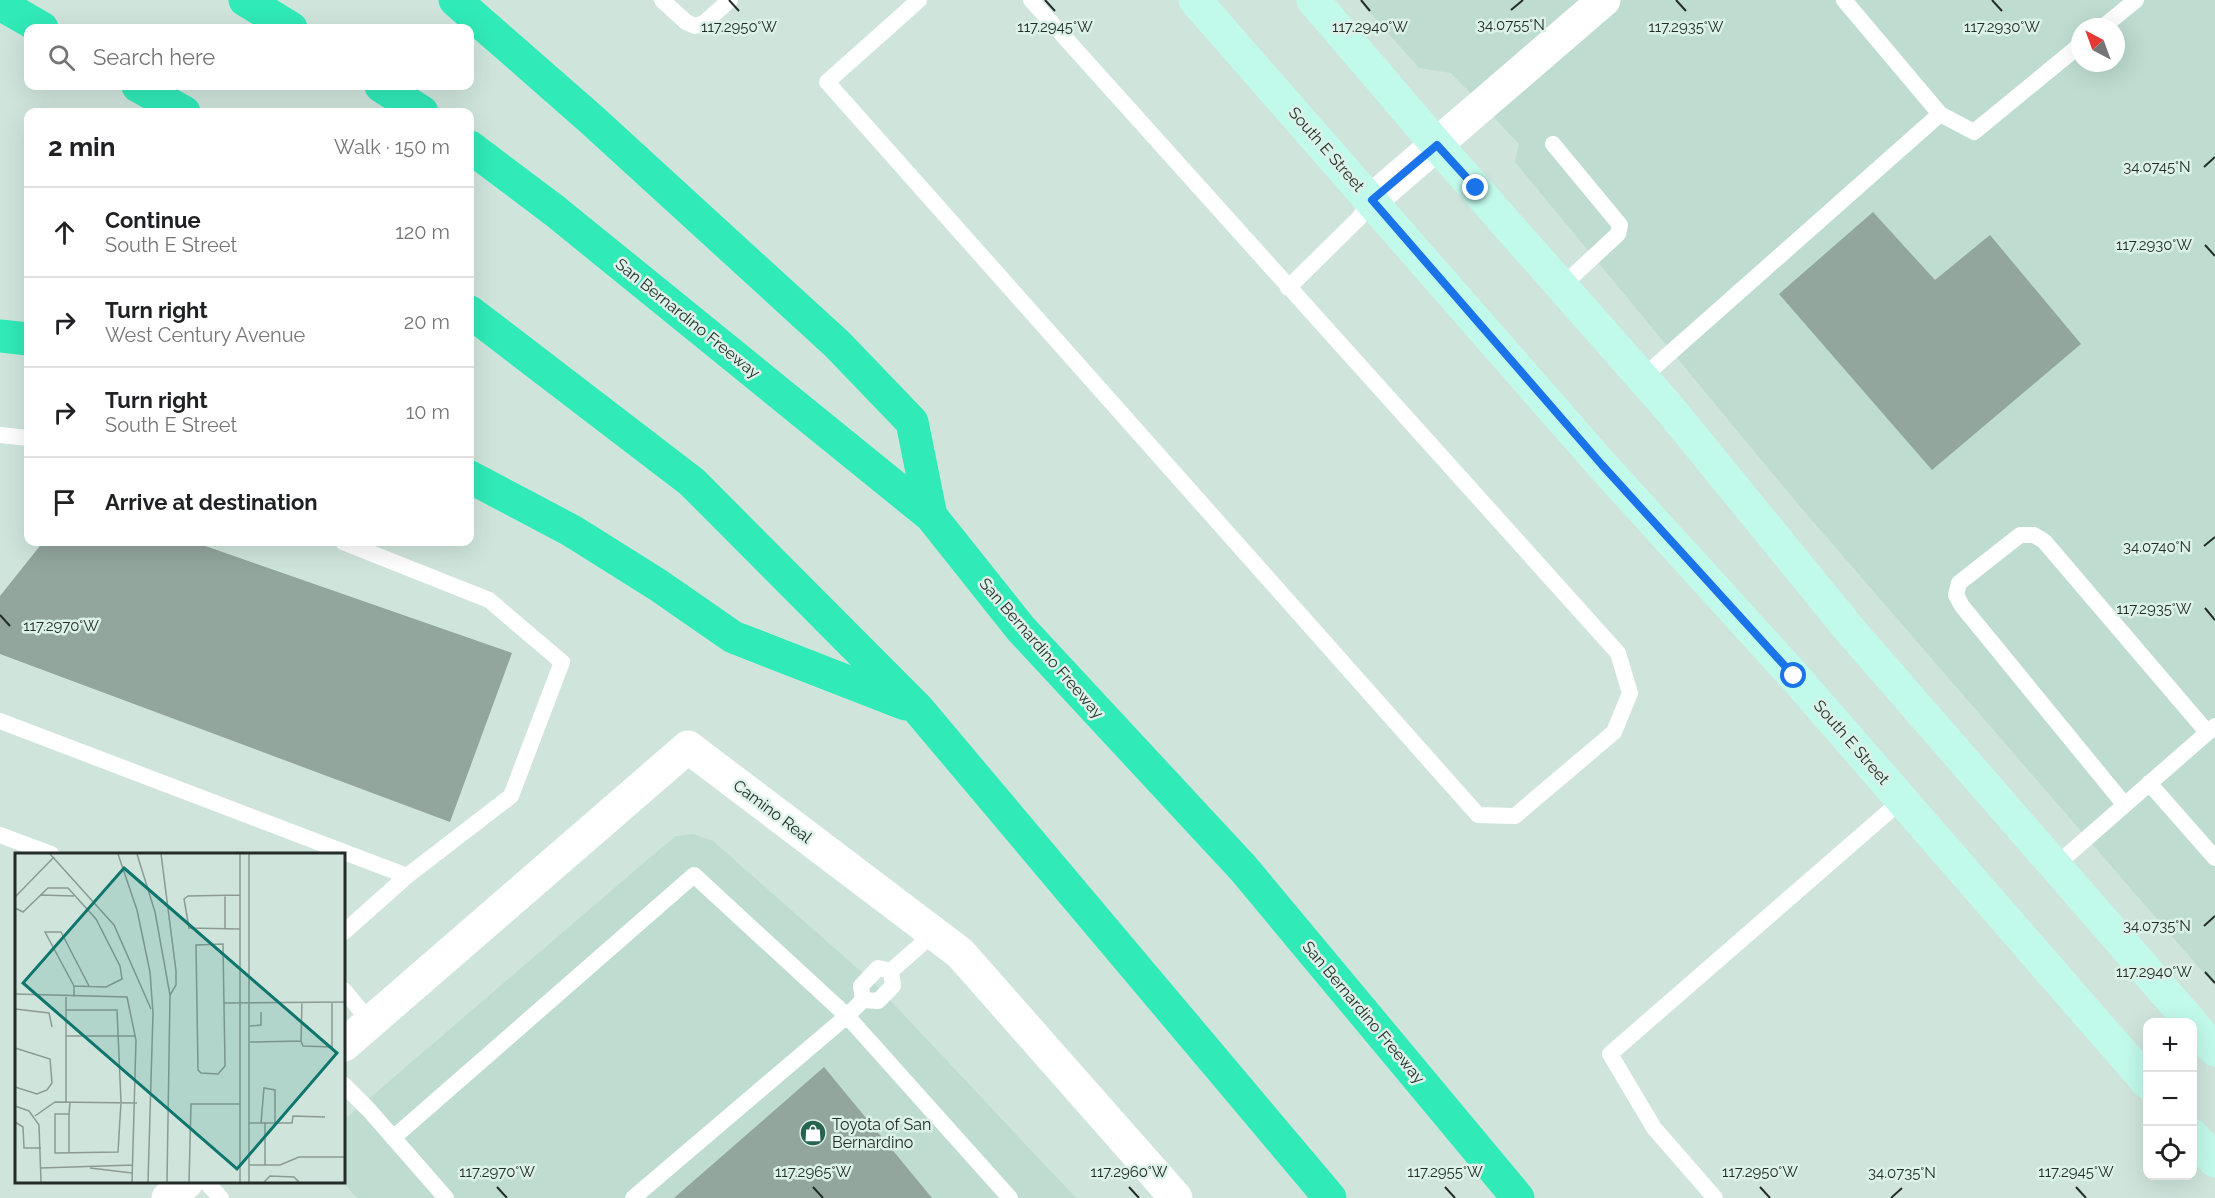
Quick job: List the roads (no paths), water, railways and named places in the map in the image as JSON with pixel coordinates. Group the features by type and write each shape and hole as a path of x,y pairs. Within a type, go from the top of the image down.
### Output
{"highway":[{"path":"245,0 284,24"},
{"path":"455,0 592,120 837,344 912,422 931,516"},
{"path":"0,4 35,24"},
{"path":"145,90 176,108"},
{"path":"387,90 416,108"},
{"name":"San Bernardino Freeway","path":"474,150 555,211 931,516 1021,629 1244,868 1518,1198"},
{"path":"474,315 692,482 918,709 1330,1198"},
{"path":"0,336 24,339"},
{"path":"474,479 572,531 658,585 733,637 918,709"}],"main road":[{"name":"South E Street","path":"1195,0 1602,465 1794,676 2143,1077"},
{"path":"1313,0 1437,145 1643,377 1850,630 2188,1018"},
{"path":"2197,1029 2215,1050"},
{"path":"2197,1140 2215,1161"}],"street":[{"path":"1372,200 1604,0"},
{"name":"Camino Real","path":"345,1045 688,747 960,953 1176,1198"},
{"path":"168,1198 186,1183"}],"lane":[{"path":"662,0 687,22 695,26 704,23 730,0"},
{"path":"919,0 827,82 1478,815 1515,816 1614,732 1630,693 1618,653 1031,0"},
{"path":"1844,0 1940,114 1974,132 2071,52"},
{"path":"2114,18 2136,0"},
{"path":"1643,377 1940,114"},
{"path":"1553,144 1620,225 1618,234 1563,285"},
{"path":"1288,288 1359,218 1372,200"},
{"path":"0,435 24,438"},
{"path":"2055,866 2211,729 2044,541 2034,535 2020,535 1959,583 1956,595 1962,606 2124,804"},
{"path":"345,931 407,876 511,796 562,662 489,600 353,546"},
{"path":"0,721 407,876"},
{"path":"2149,783 2215,858"},
{"path":"1715,1198 1654,1128 1610,1054 1902,800"},
{"path":"0,835 46,853"},
{"path":"393,1138 693,875 847,1016 1010,1198"},
{"path":"891,971 934,933"},
{"path":"863,1000 861,986 878,968 891,971"},
{"path":"633,1198 863,1000 878,1001 893,986 891,971"},
{"path":"345,991 370,1022"},
{"path":"345,1086 446,1198"},
{"path":"208,1183 221,1198"}],"place":[{"name":"Toyota of San Bernardino","path":"813,1133"}]}
